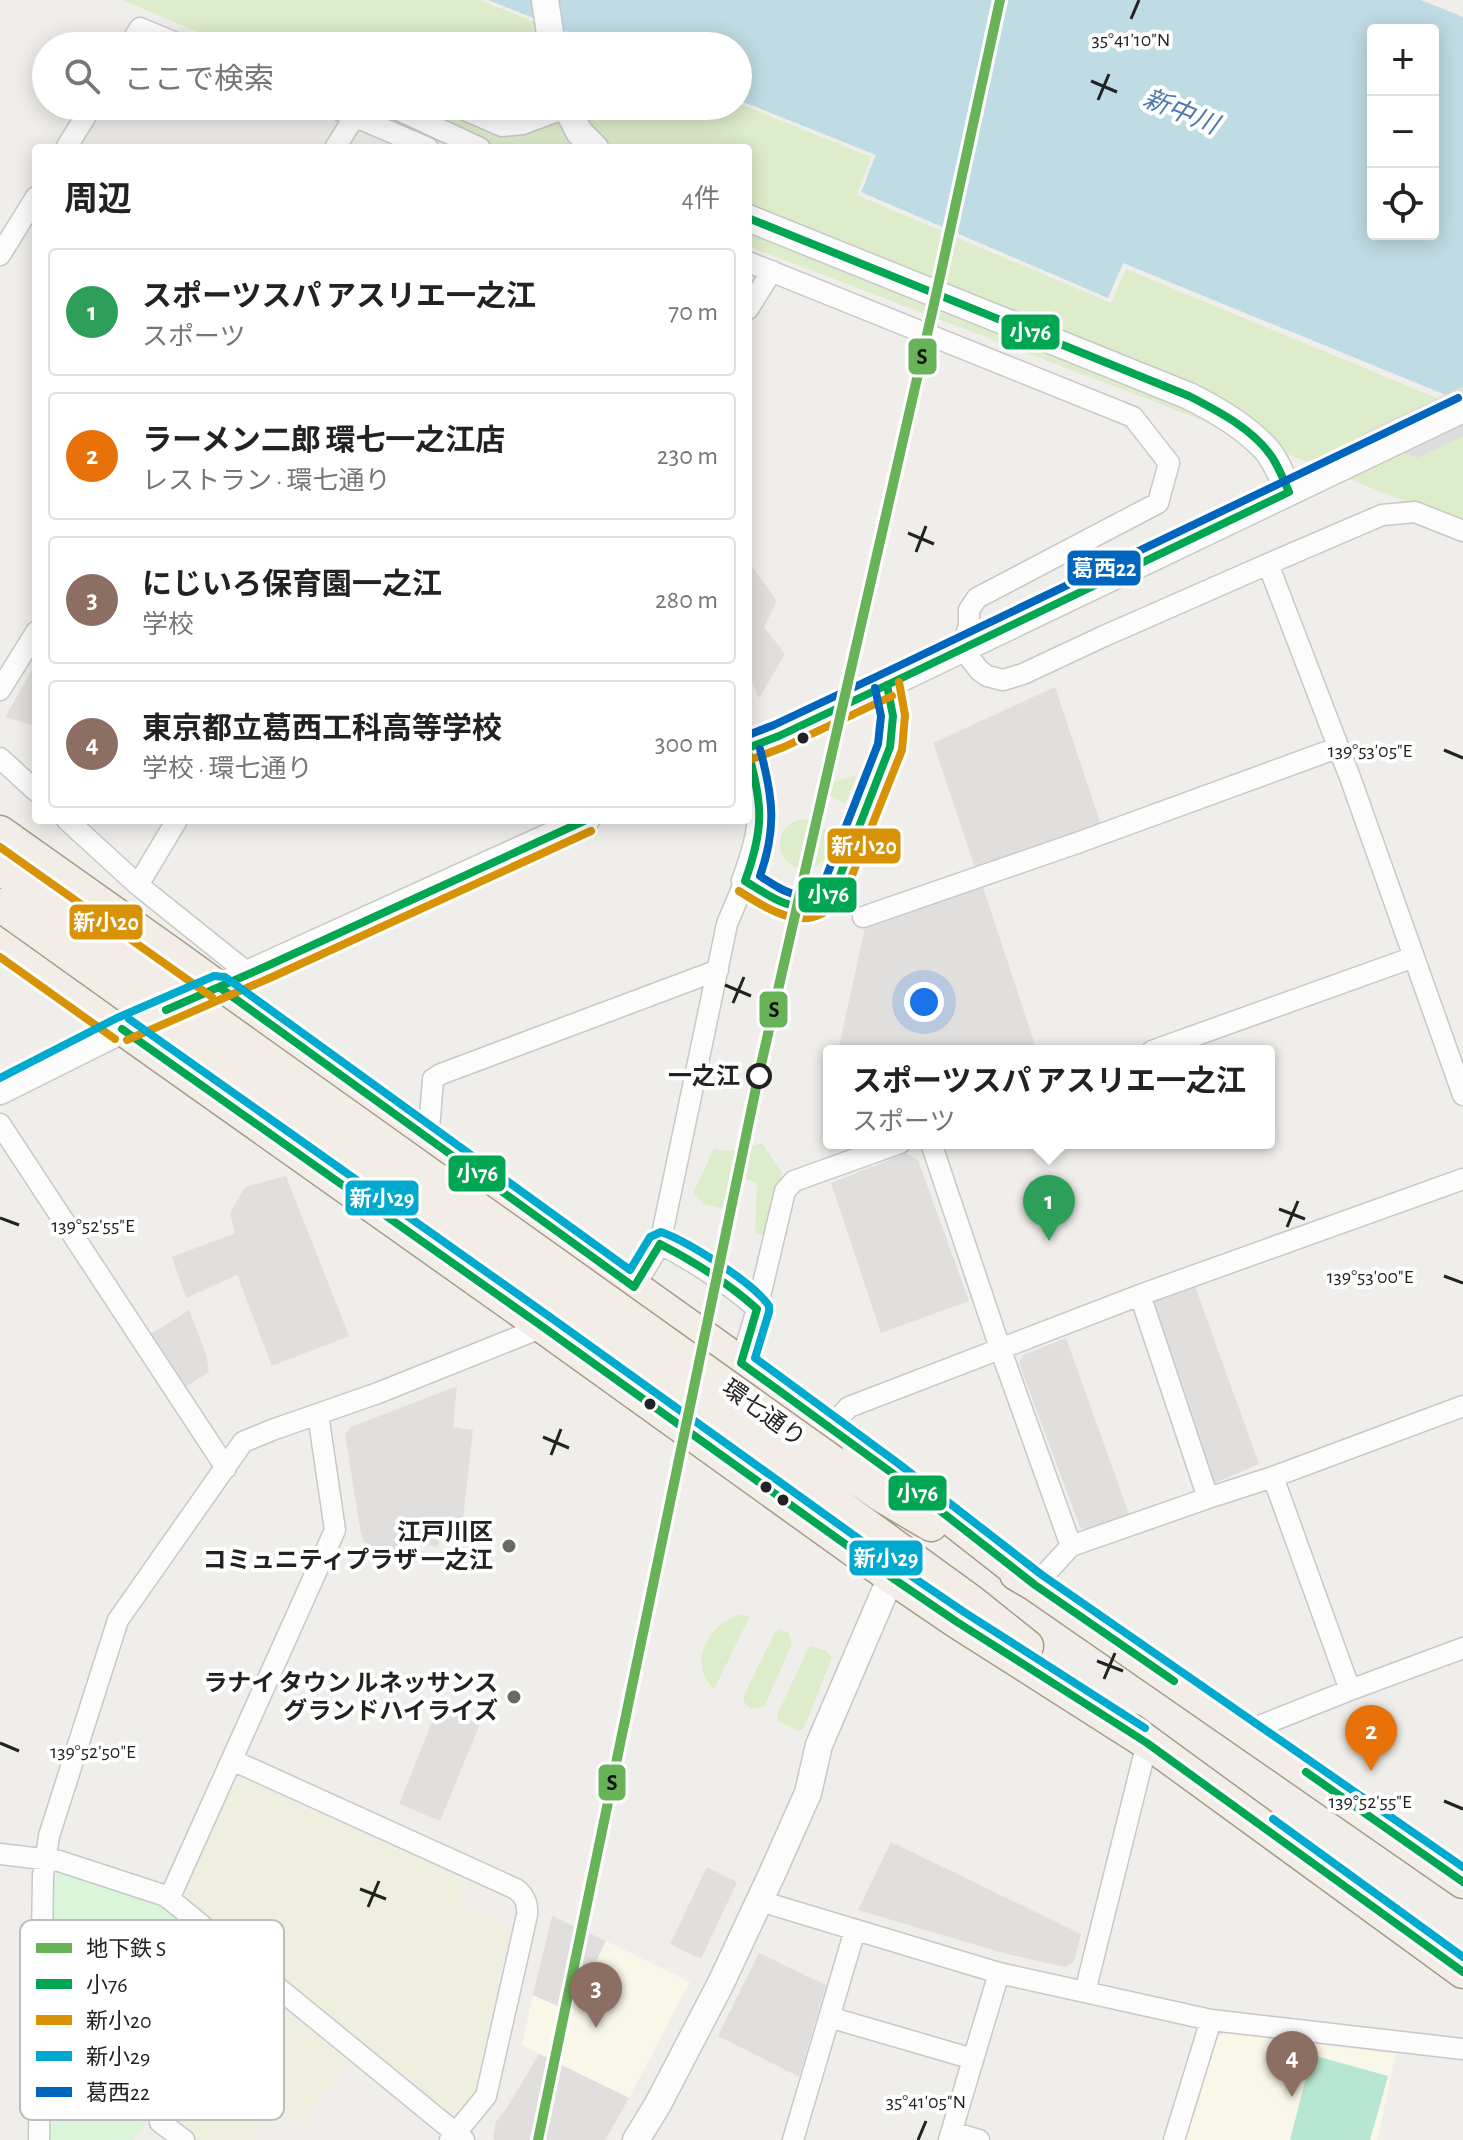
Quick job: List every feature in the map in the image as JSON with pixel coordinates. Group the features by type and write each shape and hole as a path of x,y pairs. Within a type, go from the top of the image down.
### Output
{"main road":[{"path":"0,832 741,1363 892,1473 1035,1585"},
{"name":"環七通り","path":"0,868 825,1476 972,1602 1147,1743 1463,1972"},
{"name":"環七通り","path":"0,905 825,1476 882,1496 1035,1585 1463,1882"},
{"path":"0,942 891,1577 1147,1743"}],"street":[{"path":"545,0 550,32"},
{"path":"68,144 83,120"},
{"path":"338,144 352,120"},
{"path":"364,120 419,144"},
{"path":"420,120 471,144"},
{"path":"488,120 502,126 533,120"},
{"path":"573,120 591,144"},
{"path":"0,255 32,203"},
{"path":"752,220 1209,406 1264,447 1289,492"},
{"path":"752,264 1133,417 1169,463 1158,503 977,598 969,610 969,625 962,648"},
{"path":"752,303 772,271"},
{"path":"752,748 1463,409"},
{"path":"962,648 979,670 987,676 1003,680 1023,674 1382,515 1415,512 1463,531"},
{"path":"1268,564 1351,780 1463,1095"},
{"path":"0,690 32,638"},
{"path":"745,881 767,895 800,907 813,907 823,902 836,886 890,747 894,712 887,685"},
{"path":"863,917 1337,748"},
{"path":"0,758 32,787"},
{"path":"634,1287 660,1244 731,910 755,855 762,818 752,764"},
{"path":"71,824 138,885 249,974"},
{"path":"138,885 175,824"},
{"path":"0,1091 122,1029 577,824"},
{"path":"1169,1045 1414,957"},
{"path":"427,1139 433,1079 441,1074 718,970"},
{"path":"0,1124 226,1468"},
{"path":"741,1363 785,1191 794,1181 883,1149"},
{"path":"933,1149 1071,1546"},
{"path":"829,1428 849,1407 1140,1295 1463,1179"},
{"path":"660,1244 757,1309"},
{"path":"1140,1295 1208,1498"},
{"path":"42,1920 43,1875 49,1836 118,1620 243,1442 391,1388 543,1327"},
{"path":"1035,1585 1071,1546 1273,1477 1463,1406"},
{"path":"169,1899 335,1530 318,1414"},
{"path":"1273,1477 1350,1690"},
{"path":"636,2140 721,1983 760,1901 808,1793 819,1745 891,1577"},
{"path":"1247,1731 1463,1648"},
{"path":"1085,1992 1147,1743"},
{"path":"232,1760 516,1889 526,1900 527,1915 486,2096 457,2138 284,1994"},
{"path":"0,1854 59,1861 169,1899 195,1920"},
{"path":"760,1901 999,1973 1211,2020 1463,2049"},
{"path":"793,2140 855,1930"},
{"path":"979,2140 950,2136 999,1973"},
{"path":"829,2017 973,2059"},
{"path":"1174,2140 1211,2020"},
{"path":"39,2120 39,2140"},
{"path":"162,2120 160,2122 184,2140"}],"shaded area":[{"path":"752,567 777,601 764,627 785,654 759,698 752,682"},
{"path":"32,670 32,725 5,717"},
{"path":"1055,687 1101,825 976,870 933,743"},
{"path":"983,887 1035,1045 839,1045 865,928"},
{"path":"906,1153 918,1160 969,1301 881,1333 831,1183"},
{"path":"286,1176 349,1336 272,1366 237,1275 186,1298 172,1257 235,1233 230,1213 245,1187"},
{"path":"1195,1286 1259,1464 1215,1483 1154,1301"},
{"path":"189,1310 206,1354 209,1372 186,1387 151,1334"},
{"path":"1066,1338 1129,1514 1090,1531 1080,1527 1019,1363 1023,1355"},
{"path":"457,1386 453,1427 473,1430 462,1528 444,1526 440,1529 438,1547 418,1543 410,1564 367,1549 361,1534 345,1434 351,1427"},
{"path":"438,1707 480,1724 440,1821 399,1804"},
{"path":"891,1842 1081,1934 1074,1962 1065,1967 1003,1953 858,1910"},
{"path":"707,1867 737,1882 701,1959 670,1944"},
{"path":"552,1916 606,1941 571,2012 533,1995"},
{"path":"606,1941 690,1982 629,2098 522,2045 533,1995 571,2012"},
{"path":"759,1953 826,1985 799,2077 718,2036"},
{"path":"1227,2033 1396,2054 1377,2140 1185,2140 1214,2040"},
{"path":"539,2054 629,2098 605,2140 493,2138 496,2122"}],"green space":[{"path":"122,0 480,0 560,32 198,32"},
{"path":"752,109 871,157 857,195 1111,303 1126,269 1463,409 1463,525 1228,430 752,248 752,144 483,144 420,120 752,120"},
{"path":"857,775 845,804 816,787"},
{"path":"805,819 823,826 830,844 823,862 805,869 787,862 780,844 787,826"},
{"path":"762,1143 782,1173 770,1237 755,1233 757,1183 742,1177 735,1212 704,1204 693,1193 714,1149 733,1151"},
{"path":"738,1615 750,1616 714,1689 702,1668 705,1646 718,1627"},
{"path":"781,1629 789,1633 792,1644 764,1707 751,1709 743,1697 775,1632"},
{"path":"812,1646 832,1657 804,1728 798,1731 778,1721 777,1715"},
{"path":"244,1779 467,1881 458,1904 511,1928 474,2092 460,2111 448,2113 284,1980 284,1920 210,1920 188,1902 185,1890 233,1783"},
{"path":"63,1872 160,1906 177,1920 53,1920 54,1878"},
{"path":"284,2010 349,2063 300,2126 284,2114"},
{"path":"1312,2055 1388,2076 1370,2140 1290,2140"},
{"path":"50,2120 149,2120 133,2140 50,2140"},
{"path":"178,2120 267,2120 251,2140 198,2140 178,2124"}],"water":[{"name":"新中川","path":"488,0 1421,0 1463,17 1463,402 1123,263 1108,298 861,192 876,155 752,106 752,32 568,32"}],"pier":[{"path":"1463,386 1463,436 1417,458 1361,434"}],"metro line":[{"name":"S","path":"538,2140 758,1078 1000,0"}],"transit line":[{"name":"小76","path":"752,220 1189,396 1255,438 1272,457 1289,492 752,746"},
{"name":"葛西22","path":"752,733 1458,398"},
{"name":"新小20","path":"739,891 767,908 794,918 820,915 833,907 845,893 902,750 905,715 899,682"},
{"name":"小76","path":"752,768 759,817 756,846 745,881 780,901 803,906 814,904 836,886 890,747 893,716 887,685"},
{"name":"葛西22","path":"760,749 771,812 769,843 760,876 793,894 809,893 825,880 878,744 881,716 875,688"},
{"name":"新小20","path":"752,759 892,696"},
{"name":"小76","path":"166,1010 577,824"},
{"name":"新小20","path":"127,1040 591,831"},
{"name":"新小20","path":"0,847 212,997"},
{"name":"新小20","path":"0,957 115,1039"},
{"name":"新小29","path":"0,1078 117,1018 214,976 225,977 630,1270 650,1237 661,1232 703,1253 735,1275 769,1306 755,1358 1042,1575 1463,1867"},
{"name":"小76","path":"219,987 634,1287 660,1244 723,1282 757,1309 741,1363 892,1473 1035,1585 1174,1681"},
{"name":"新小29","path":"129,1019 898,1567 1145,1728"},
{"name":"小76","path":"122,1029 891,1577 1147,1743 1463,1972"},
{"name":"小76","path":"1306,1772 1463,1882"},
{"name":"新小29","path":"1273,1819 1463,1957"}],"place":[{"name":"一之江","path":"759,1076"},
{"name":"スポーツスパ アスリエ一之江","path":"1049,1241"},
{"name":"江戸川区 コミュニティプラザ 一之江","path":"509,1546"},
{"name":"ラナイ タウン ルネッサンス グランドハイライズ","path":"514,1697"},
{"name":"ラーメン二郎 環七一之江店","path":"1371,1771"},
{"name":"にじいろ保育園一之江","path":"596,2028"},
{"name":"東京都立葛西工科高等学校","path":"1292,2097"}]}
